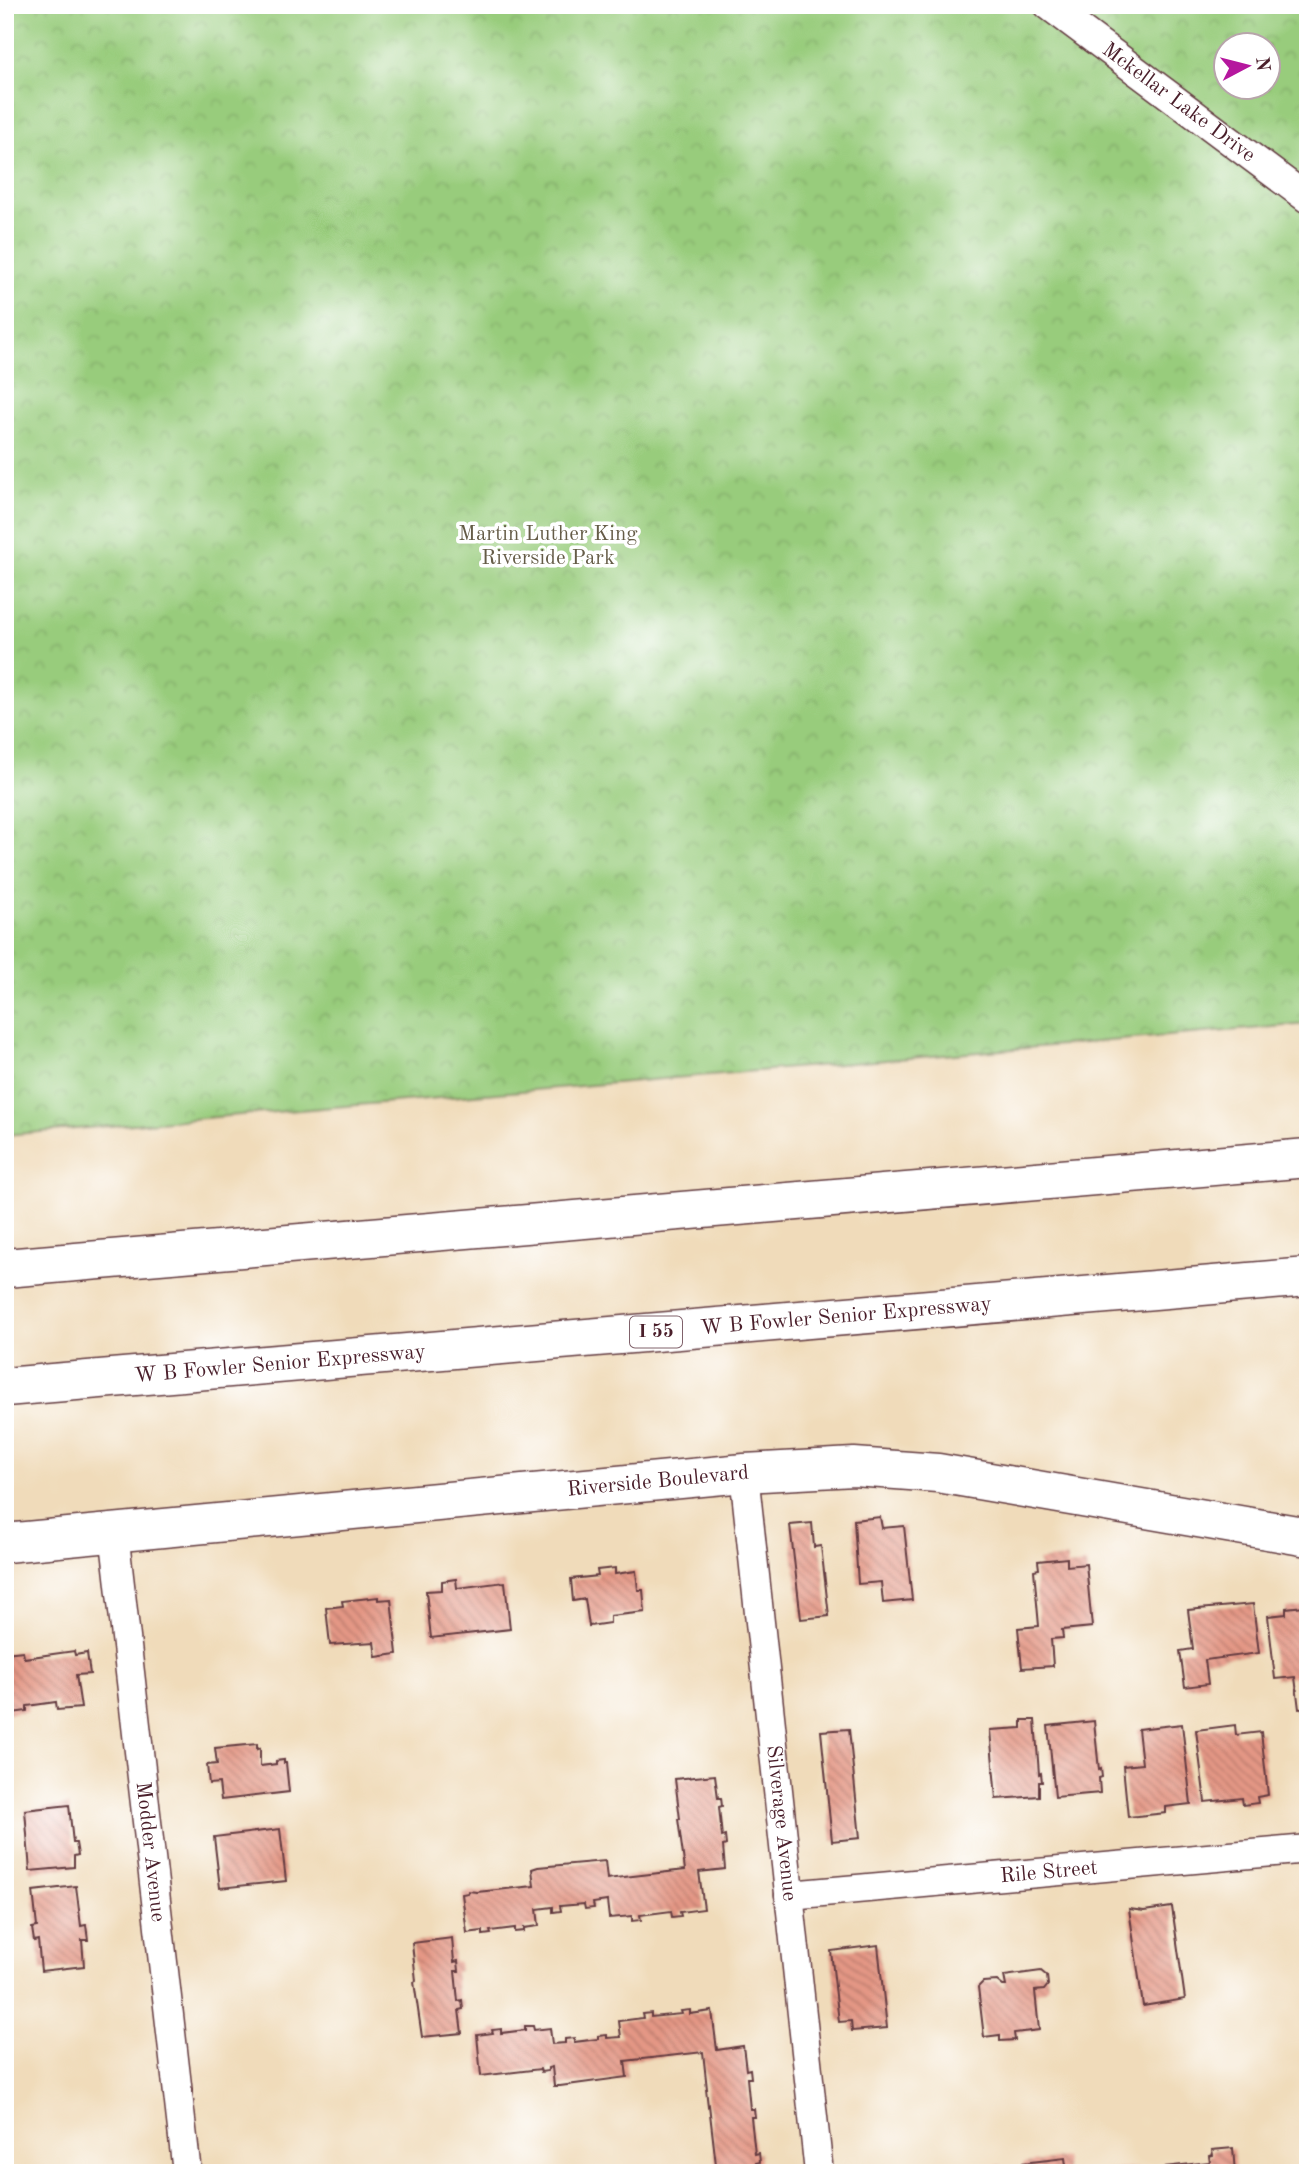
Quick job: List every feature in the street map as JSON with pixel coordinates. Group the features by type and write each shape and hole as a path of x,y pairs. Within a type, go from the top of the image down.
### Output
{"main road":[{"path":"5,1269 1308,1158"},
{"name":"W B Fowler Senior Expressway","path":"5,1387 1308,1277"},
{"name":"Riverside Boulevard","path":"5,1543 744,1473 854,1467 938,1473 1308,1537"}],"street":[{"name":"Mckellar Lake Drive","path":"1048,5 1308,199"},
{"name":"Silverage Avenue","path":"744,1473 819,2173"},
{"name":"Modder Avenue","path":"114,1532 187,2173"},
{"name":"Rile Street","path":"789,1895 1308,1849"}],"green space":[{"name":"Martin Luther King Riverside Park","path":"5,5 1308,5 1308,1024 5,1135"}],"building":[{"path":"880,1517 882,1528 904,1526 912,1600 883,1603 881,1582 858,1584 854,1520"},
{"path":"812,1523 814,1547 821,1546 829,1616 801,1619 790,1525"},
{"path":"1067,1558 1067,1566 1086,1564 1092,1627 1062,1630 1063,1638 1051,1639 1053,1666 1022,1668 1018,1628 1039,1626 1034,1570 1039,1569 1038,1561"},
{"path":"615,1568 615,1574 636,1571 638,1590 643,1590 645,1612 610,1616 610,1623 589,1626 585,1599 573,1601 571,1579 598,1576 597,1570"},
{"path":"456,1579 457,1588 505,1582 510,1629 431,1638 426,1591 442,1590 442,1581"},
{"path":"378,1597 378,1600 391,1599 397,1654 376,1657 374,1642 330,1645 326,1608 343,1606 342,1601"},
{"path":"1253,1604 1259,1653 1205,1660 1208,1684 1185,1687 1180,1651 1193,1649 1188,1610"},
{"path":"1304,1606 1305,1613 1308,1612 1308,1708 1299,1709 1295,1677 1275,1679 1268,1616 1286,1614 1286,1608"},
{"path":"23,1651 24,1658 74,1651 75,1655 87,1653 90,1674 76,1675 81,1708 57,1710 56,1702 27,1706 27,1711 5,1714 5,1653"},
{"path":"1022,1720 1035,1720 1042,1782 1039,1782 1039,1796 996,1799 990,1730 1022,1728"},
{"path":"1094,1721 1102,1777 1099,1778 1100,1793 1055,1797 1048,1726"},
{"path":"1182,1724 1191,1804 1166,1807 1166,1813 1128,1817 1123,1766 1142,1764 1138,1729"},
{"path":"1235,1725 1236,1735 1261,1732 1268,1795 1257,1797 1258,1803 1243,1805 1242,1798 1205,1802 1196,1730"},
{"path":"849,1729 860,1838 832,1841 821,1731"},
{"path":"257,1744 257,1749 260,1748 260,1766 284,1760 286,1763 289,1792 221,1800 219,1783 209,1784 207,1765 217,1764 215,1748"},
{"path":"715,1775 718,1798 721,1798 722,1806 719,1807 722,1837 725,1836 726,1845 723,1846 725,1869 699,1872 704,1909 680,1912 681,1916 672,1917 671,1911 640,1915 641,1920 632,1921 632,1916 609,1918 607,1901 593,1903 594,1908 585,1909 584,1904 560,1906 561,1911 553,1912 553,1907 537,1909 539,1926 524,1928 524,1931 515,1932 515,1928 490,1931 491,1934 483,1935 483,1931 467,1933 462,1894 468,1891 534,1886 532,1869 538,1867 605,1861 607,1879 685,1870 675,1779"},
{"path":"69,1805 73,1843 76,1843 78,1855 74,1856 74,1867 30,1871 25,1810"},
{"path":"280,1829 286,1881 220,1888 214,1837"},
{"path":"76,1886 81,1926 86,1925 88,1940 82,1940 84,1966 41,1971 38,1940 34,1941 32,1928 37,1927 33,1891"},
{"path":"1172,1907 1185,1999 1143,2006 1129,1909 1144,1911"},
{"path":"452,1938 454,1962 458,1961 459,1971 455,1971 458,2001 462,2000 463,2009 459,2010 462,2033 422,2037 414,1982 412,1943"},
{"path":"878,1945 887,2028 852,2031 851,2021 839,2022 831,1951"},
{"path":"1041,1971 1047,1976 1048,1985 1044,1990 1035,1991 1039,2030 1014,2033 1015,2040 1000,2041 1000,2035 984,2037 978,1987 983,1982 997,1981 1006,1986 1004,1976"},
{"path":"690,2010 690,2014 712,2011 717,2050 743,2046 746,2070 750,2069 751,2078 747,2078 750,2109 754,2109 755,2117 751,2117 755,2154 759,2153 760,2162 756,2163 757,2173 717,2173 703,2052 625,2061 627,2077 560,2086 554,2086 552,2067 541,2072 540,2069 481,2076 477,2035 493,2033 492,2030 501,2029 501,2033 525,2030 525,2026 533,2026 534,2030 550,2028 552,2044 565,2043 565,2039 574,2038 574,2042 607,2035 607,2038 621,2037 619,2021 643,2018 642,2014 651,2013 651,2017 682,2014 681,2011"},
{"path":"1233,2148 1235,2173 1166,2173 1165,2167 1210,2162 1212,2150"},
{"path":"1065,2158 1067,2173 1024,2173 1023,2163"},
{"path":"1001,2165 1002,2173 958,2173 958,2170"},
{"path":"1138,2168 1138,2173 1102,2173 1102,2171"}]}
